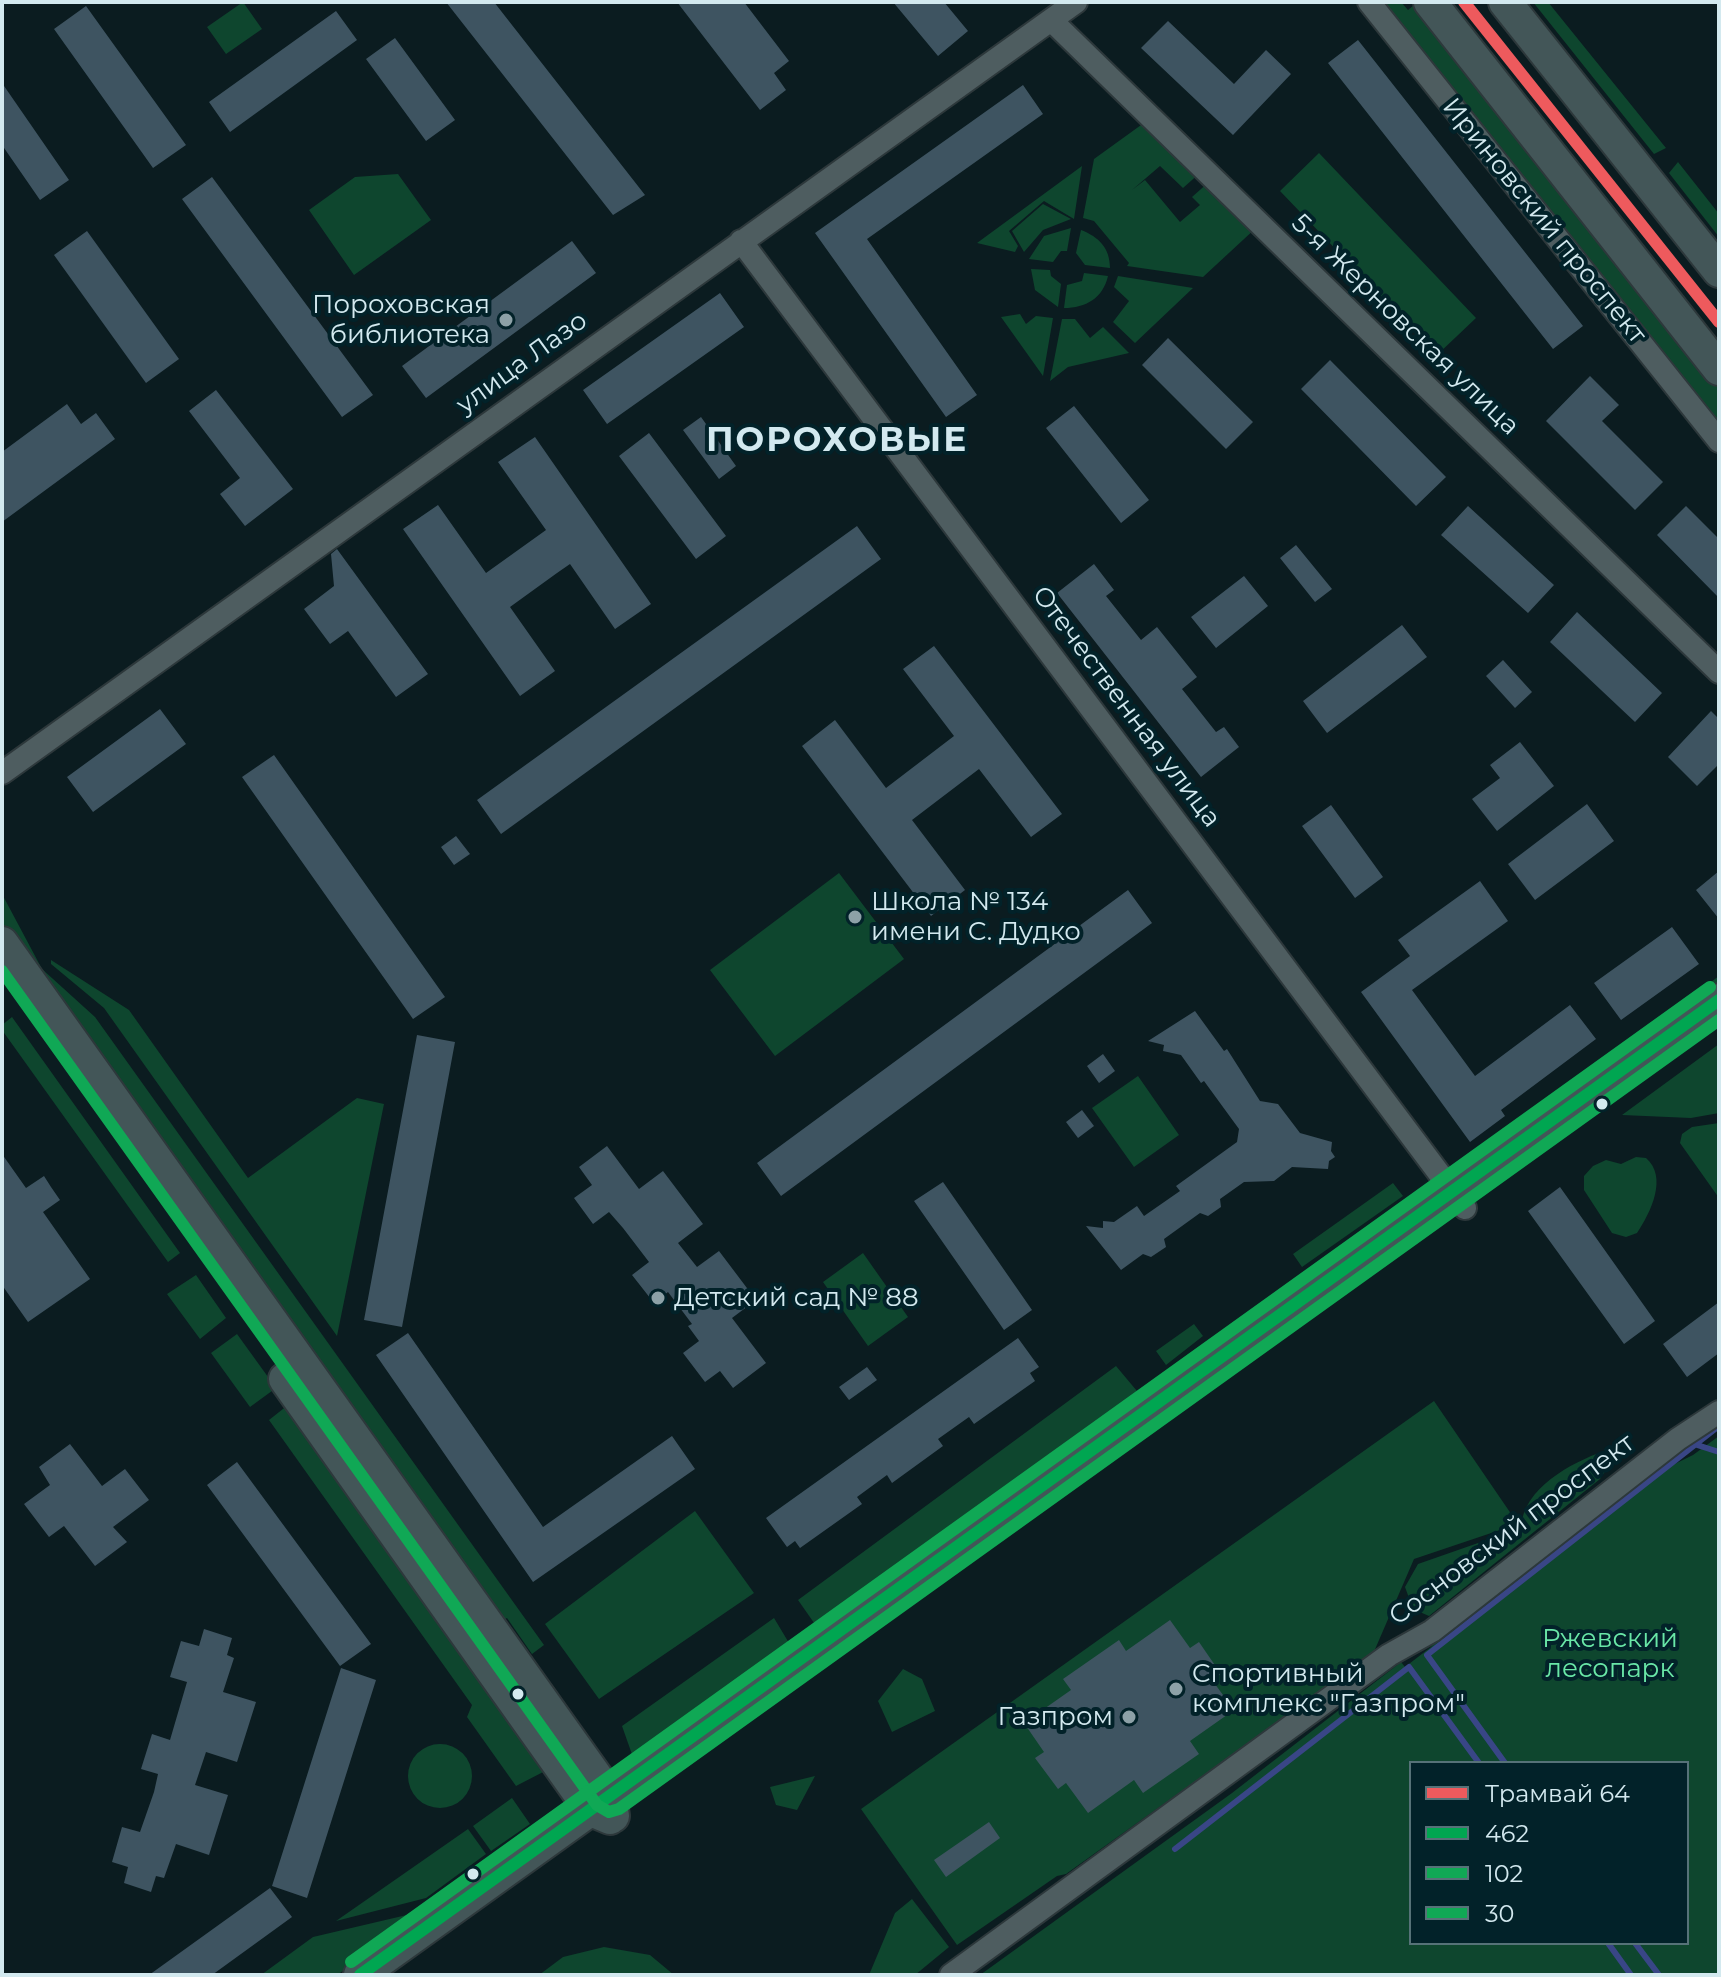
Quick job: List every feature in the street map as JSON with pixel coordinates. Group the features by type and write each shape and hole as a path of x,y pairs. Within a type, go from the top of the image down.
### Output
{"main road":[{"name":"Ириновский проспект","path":"1430,2 1719,369"},
{"path":"1505,2 1719,271"},
{"path":"2,943 605,1808"},
{"path":"2,982 605,1808"},
{"path":"1459,1199 1719,1000"},
{"path":"360,1975 605,1808 1459,1199 1719,1025"},
{"path":"396,1975 605,1808"}],"street":[{"name":"улица Лазо","path":"2,773 1076,2"},
{"name":"Ириновский проспект","path":"1369,2 1719,441"},
{"name":"5-я Жерновская улица","path":"1051,20 1719,672"},
{"name":"Отечественная улица","path":"741,241 1459,1199"},
{"name":"Сосновский проспект","path":"951,1975 1389,1655 1432,1631 1678,1439 1719,1412"}],"green space":[{"path":"243,2 262,29 226,54 207,27"},
{"path":"1384,2 1401,2 1408,10 1414,5 1719,388 1719,424"},
{"path":"1533,2 1548,2 1666,148 1654,154"},
{"path":"1148,120 1201,172 1183,188 1160,166 1132,190 1145,180 1180,222 1200,205 1192,197 1210,181 1257,227 1203,277 1127,266 1129,263 1094,221 1083,218 1094,159"},
{"path":"1319,153 1476,318 1437,355 1280,191"},
{"path":"1678,162 1719,214 1719,237 1669,173"},
{"path":"1082,166 1074,219 1044,201 1009,231 1018,246 1015,252 977,243"},
{"path":"398,174 431,220 354,275 309,210 355,177"},
{"path":"1043,204 1071,219 1043,230 1024,252 1012,231"},
{"path":"1071,228 1067,251 1061,251 1053,262 1029,259 1044,236"},
{"path":"1081,230 1102,244 1110,268 1085,265 1076,253"},
{"path":"1031,269 1050,270 1051,276 1061,284 1058,307 1035,290"},
{"path":"1084,273 1108,276 1106,284 1098,296 1086,304 1064,308 1067,285 1082,281"},
{"path":"1118,276 1193,288 1135,343 1113,322 1129,301 1114,287"},
{"path":"1020,314 1026,324 1036,316 1053,318 1043,376 1001,317"},
{"path":"1062,319 1075,319 1090,338 1103,327 1129,353 1068,367 1050,381"},
{"path":"839,873 904,959 775,1056 710,970"},
{"path":"2,894 42,969 95,1017 544,1645 532,1654 507,1618 496,1624 2,930"},
{"path":"51,960 129,1010 248,1178 357,1098 384,1104 337,1336 104,1008 51,964"},
{"path":"1719,976 1719,987 1537,1121 1532,1114"},
{"path":"12,1017 180,1253 168,1262 2,1030 2,1025"},
{"path":"1719,1044 1719,1113 1691,1118 1622,1115"},
{"path":"1138,1076 1179,1135 1134,1167 1092,1108"},
{"path":"1719,1123 1719,1198 1680,1143 1682,1134 1692,1127"},
{"path":"1636,1157 1646,1158 1653,1166 1657,1185 1642,1225 1637,1233 1626,1237 1612,1233 1584,1190 1584,1176 1593,1166 1606,1160 1621,1164"},
{"path":"1393,1183 1403,1196 1302,1267 1293,1254"},
{"path":"863,1253 908,1317 868,1346 823,1282"},
{"path":"196,1275 226,1318 200,1339 167,1294"},
{"path":"1194,1324 1203,1336 1166,1365 1156,1351"},
{"path":"237,1334 276,1388 250,1407 211,1353"},
{"path":"1116,1366 1142,1397 819,1630 798,1600"},
{"name":"Cпортивный комплекс \"Газпром\"","path":"1434,1401 1518,1524 1414,1559 1373,1654 1066,1874 1057,1876 957,1945 861,1809"},
{"path":"288,1405 547,1770 516,1786 467,1717 472,1705 269,1420"},
{"name":"Ржевский лесопарк","path":"1719,1436 1719,1975 980,1975 1232,1793 1401,1662 1405,1667 1431,1647 1448,1623 1632,1485 1693,1455"},
{"path":"1604,1451 1612,1461 1600,1479 1429,1616 1413,1609 1405,1587 1418,1564 1521,1528 1530,1501 1539,1489 1577,1462"},
{"path":"695,1511 754,1593 599,1699 545,1624"},
{"path":"774,1618 792,1648 634,1760 622,1726"},
{"path":"903,1669 922,1679 935,1711 892,1732 878,1701"},
{"path":"440,1744 463,1753 472,1776 463,1799 440,1808 417,1799 408,1776 417,1753"},
{"path":"815,1776 797,1810 776,1805 770,1787"},
{"path":"512,1798 530,1824 491,1851 473,1826"},
{"path":"468,1829 486,1854 426,1898 336,1921"},
{"path":"912,1899 949,1947 915,1975 869,1975 895,1913"},
{"path":"428,1910 337,1975 261,1975 313,1937"},
{"path":"604,1947 650,1955 674,1975 539,1975 563,1957"}],"building":[{"path":"446,2 494,2 645,195 613,215"},
{"path":"677,2 744,2 789,61 774,73 786,90 760,110"},
{"path":"893,2 944,2 968,31 938,56"},
{"path":"86,6 186,145 153,168 54,29"},
{"path":"336,11 357,40 230,132 209,102"},
{"path":"1168,21 1234,84 1266,50 1291,74 1233,135 1141,48"},
{"path":"395,38 455,120 426,141 366,59"},
{"path":"1358,40 1583,326 1553,349 1328,63"},
{"path":"2,83 69,180 40,200 2,145"},
{"path":"1023,85 1043,114 867,239 977,395 946,417 815,233"},
{"path":"212,177 373,395 342,417 182,199"},
{"path":"87,231 179,359 146,383 54,255"},
{"path":"572,241 596,273 426,398 402,366"},
{"path":"720,293 744,327 607,424 583,390"},
{"path":"1168,338 1253,422 1226,449 1142,365"},
{"path":"1330,360 1446,477 1416,506 1301,389"},
{"path":"1590,376 1619,405 1602,421 1663,482 1635,510 1546,421"},
{"path":"216,390 293,489 245,526 220,494 240,478 189,411"},
{"path":"67,404 81,424 96,413 115,439 2,522 2,452"},
{"path":"1074,406 1149,500 1121,523 1046,428"},
{"path":"701,417 736,466 719,479 683,430"},
{"path":"649,433 726,536 696,559 619,456"},
{"path":"535,437 651,604 615,629 570,564 557,573 510,607 555,671 520,696 403,529 438,505 486,573 546,530 498,462"},
{"path":"1468,506 1554,585 1528,613 1441,535"},
{"path":"1686,506 1719,539 1719,598 1657,535"},
{"path":"857,526 881,559 501,834 477,800"},
{"path":"1296,545 1332,589 1315,602 1280,558"},
{"path":"337,549 428,674 396,697 348,631 330,644 304,609 334,586 331,554"},
{"path":"1094,564 1114,590 1106,596 1141,640 1157,627 1197,677 1182,689 1216,732 1224,727 1239,747 1201,777 1057,593"},
{"path":"1244,576 1268,606 1216,648 1191,617"},
{"path":"1577,612 1662,693 1635,722 1550,642"},
{"path":"1402,625 1427,657 1327,733 1303,701"},
{"path":"934,646 1062,814 1031,837 979,769 912,820 965,890 931,916 802,746 835,720 886,788 954,736 903,669"},
{"path":"1503,660 1532,692 1515,708 1486,676"},
{"path":"160,709 186,744 93,812 67,777"},
{"path":"1711,711 1719,719 1719,764 1697,786 1668,757"},
{"path":"1520,742 1554,786 1497,831 1472,799 1500,778 1490,765"},
{"path":"274,755 445,997 413,1019 242,777"},
{"path":"1587,804 1614,841 1535,900 1508,864"},
{"path":"1331,805 1383,877 1355,898 1302,826"},
{"path":"456,836 470,854 454,865 441,847"},
{"path":"1719,871 1719,919 1696,890"},
{"path":"1480,881 1508,921 1412,990 1475,1076 1570,1005 1596,1039 1501,1110 1505,1116 1470,1142 1361,992 1410,956 1398,940"},
{"path":"1128,890 1152,923 781,1196 757,1163"},
{"path":"1672,927 1699,964 1621,1020 1594,983"},
{"path":"1195,1011 1224,1051 1227,1049 1260,1101 1278,1104 1300,1133 1332,1142 1331,1151 1335,1157 1329,1161 1328,1169 1292,1167 1274,1181 1244,1182 1220,1199 1221,1207 1208,1216 1200,1213 1164,1239 1166,1247 1151,1257 1143,1254 1121,1270 1086,1226 1103,1228 1103,1221 1114,1222 1137,1206 1144,1216 1180,1191 1176,1186 1237,1142 1239,1129 1204,1081 1201,1083 1181,1055 1163,1051 1164,1045 1148,1041"},
{"path":"417,1035 455,1042 402,1327 364,1320"},
{"path":"1103,1054 1115,1071 1099,1083 1087,1066"},
{"path":"1082,1110 1094,1126 1078,1138 1066,1122"},
{"path":"607,1146 639,1189 663,1171 703,1224 678,1243 697,1267 719,1251 756,1300 732,1318 766,1363 733,1388 720,1371 705,1382 683,1353 699,1341 688,1326 692,1324 668,1292 654,1303 632,1275 649,1262 623,1228 609,1212 593,1224 574,1198 592,1185 579,1167"},
{"path":"2,1154 26,1188 44,1176 60,1200 43,1212 90,1279 28,1322 2,1285"},
{"path":"943,1182 1032,1310 1004,1330 914,1201"},
{"path":"1560,1187 1655,1321 1624,1344 1528,1211"},
{"path":"1719,1302 1719,1353 1687,1377 1663,1344"},
{"path":"408,1333 543,1527 672,1436 695,1469 533,1582 376,1355"},
{"path":"1018,1338 1039,1367 1030,1373 1035,1381 974,1424 969,1417 938,1439 943,1446 892,1483 887,1475 857,1497 862,1504 800,1548 795,1541 787,1547 766,1518"},
{"path":"867,1367 877,1380 849,1400 839,1387"},
{"path":"70,1444 102,1486 125,1469 149,1500 113,1527 127,1542 95,1566 64,1526 49,1537 24,1504 50,1485 39,1467"},
{"path":"237,1462 371,1644 340,1666 207,1485"},
{"name":"Газпром","path":"1170,1620 1190,1648 1199,1642 1221,1674 1212,1680 1234,1710 1190,1741 1199,1754 1143,1793 1134,1780 1088,1813 1066,1783 1058,1789 1035,1758 1044,1752 1024,1723 1071,1690 1063,1679 1119,1640 1126,1651"},
{"path":"204,1629 232,1638 227,1655 234,1658 223,1692 256,1702 237,1762 206,1752 195,1785 228,1795 209,1855 176,1844 164,1878 156,1876 151,1892 124,1883 128,1867 112,1862 122,1827 140,1832 154,1792 158,1774 141,1769 152,1734 170,1740 187,1682 170,1677 181,1641 199,1646"},
{"path":"341,1668 376,1680 307,1898 272,1886"},
{"path":"989,1822 1000,1838 946,1877 934,1860"},
{"path":"270,1888 292,1917 212,1975 149,1975"}],"waterway":[{"path":"1504,1761 1427,1655 1719,1426"},
{"path":"1694,1444 1719,1452"},
{"path":"1175,1849 1409,1667 1478,1761"},
{"path":"1609,1945 1631,1975"},
{"path":"1636,1945 1659,1975"}],"tram line":[{"name":"64","path":"1464,2 1719,322"}],"transit line":[{"name":"102","path":"2,971 597,1805 609,1812 619,1809 1719,1020"},
{"name":"30","path":"351,1962 1710,987"},
{"name":"462","path":"360,1975 1719,1000"}],"place":[{"name":"Пороховская библиотека","path":"506,320"},
{"name":"Школа № 134 имени С. Дудко","path":"855,917"},
{"name":"Детский сад № 88","path":"658,1298"},
{"name":"Cпортивный комплекс \"Газпром\"","path":"1176,1689"},
{"name":"Газпром","path":"1129,1717"}],"district":[{"name":"ПОРОХОВЫЕ","path":"837,441"}]}
